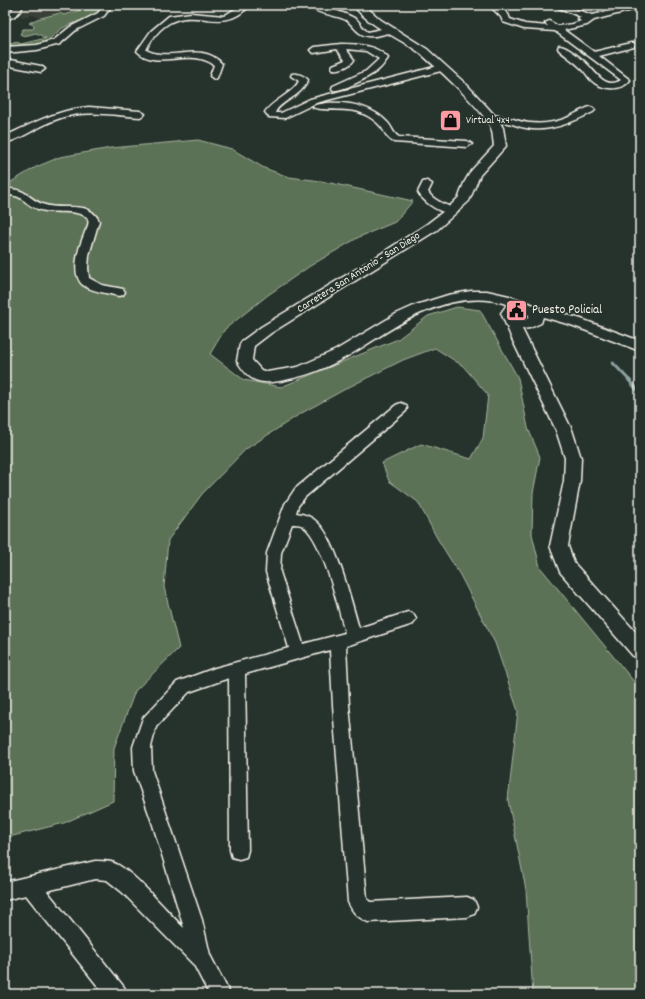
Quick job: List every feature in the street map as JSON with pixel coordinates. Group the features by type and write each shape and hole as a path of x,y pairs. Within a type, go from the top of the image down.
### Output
{"street":[{"path":"5,18 15,12 19,5"},
{"path":"5,50 37,48 62,40 67,32 98,16 106,10 108,5"},
{"path":"214,76 218,64 208,57 193,54 166,57 151,56 141,51 142,46 156,30 170,18 192,15 225,18 246,5"},
{"path":"309,5 354,22 360,30 367,34 390,29"},
{"name":"Carretera San Antonio - San Diego","path":"358,5 422,51 464,88 492,119 497,128 500,146 475,174 465,198 432,227 266,330 247,344 244,361 252,372 265,377 292,374 329,359 412,312 440,301 468,296 495,296 530,316 584,326 640,346"},
{"path":"493,5 505,16 506,20 522,27 556,29 579,25 588,22 591,18"},
{"path":"556,5 591,18"},
{"path":"505,16 549,23 591,18 640,6"},
{"path":"549,23 626,80 619,85 611,86 599,82 585,67 562,48"},
{"path":"592,55 631,45"},
{"path":"314,50 340,47 363,48 384,58 382,63 374,69 348,84 336,88 336,92 342,94"},
{"path":"336,67 347,64 350,60 340,47"},
{"path":"5,62 42,69"},
{"path":"295,76 304,80 303,83 298,89 273,107 270,112 272,115 282,116 313,101 442,68"},
{"path":"295,110 335,105 350,106 375,116 386,125 390,136 397,140 467,144"},
{"path":"5,140 52,118 76,111 90,109 140,114"},
{"path":"492,119 508,120 527,126 539,126 563,123 590,110"},
{"path":"427,184 423,192 424,195 438,205 452,211"},
{"path":"5,192 19,193 40,207 81,210 89,214 94,223 88,238 82,269 83,278 86,282 100,288 119,292"},
{"name":"Carretera San Antonio - San Diego","path":"468,296 492,302 511,320"},
{"path":"519,339 530,316 518,307 512,309 508,313 519,339 564,430 573,458 572,481 560,546 566,567 640,650"},
{"path":"298,652 274,572 274,553 288,519 292,504 300,493 401,408"},
{"path":"288,519 305,520 311,524 331,559 346,639 341,705 358,902 363,909 368,912 467,907"},
{"path":"220,994 201,958 192,920 143,771 142,747 149,723 183,687 215,675 346,639 408,619"},
{"path":"237,669 239,850"},
{"path":"5,891 95,870 110,871 129,885 201,958"},
{"path":"30,886 117,994"}],"shaded area":[{"path":"23,5 48,5 51,8 63,5 74,11 65,14 60,12 39,18 33,15 21,17"}],"green space":[{"path":"72,5 104,5 101,10 91,16 68,25 43,43 9,46 10,44 17,42 21,44 46,38 36,33 24,36 20,34 23,29 33,29 35,26 29,23 37,19 60,13 64,15 80,10"},
{"path":"198,140 232,149 264,168 289,177 321,181 413,201 395,222 359,237 310,266 268,295 225,329 210,354 244,380 281,387 398,339 428,316 457,307 480,310 518,378 528,428 540,457 533,493 532,534 540,567 640,689 640,994 533,994 526,890 508,800 518,711 495,643 460,575 437,538 418,502 389,481 382,463 421,444 471,459 483,438 488,395 463,366 435,348 403,360 300,414 246,449 202,494 168,540 164,587 179,648 135,691 114,748 113,801 64,823 5,838 5,183 11,182 36,167 60,157 111,148"}],"waterway":[{"path":"613,363 630,381"},
{"path":"629,380 640,393"}],"place":[{"name":"Virtual 4x4","path":"450,121"},
{"name":"Puesto Policial","path":"517,310"}]}
